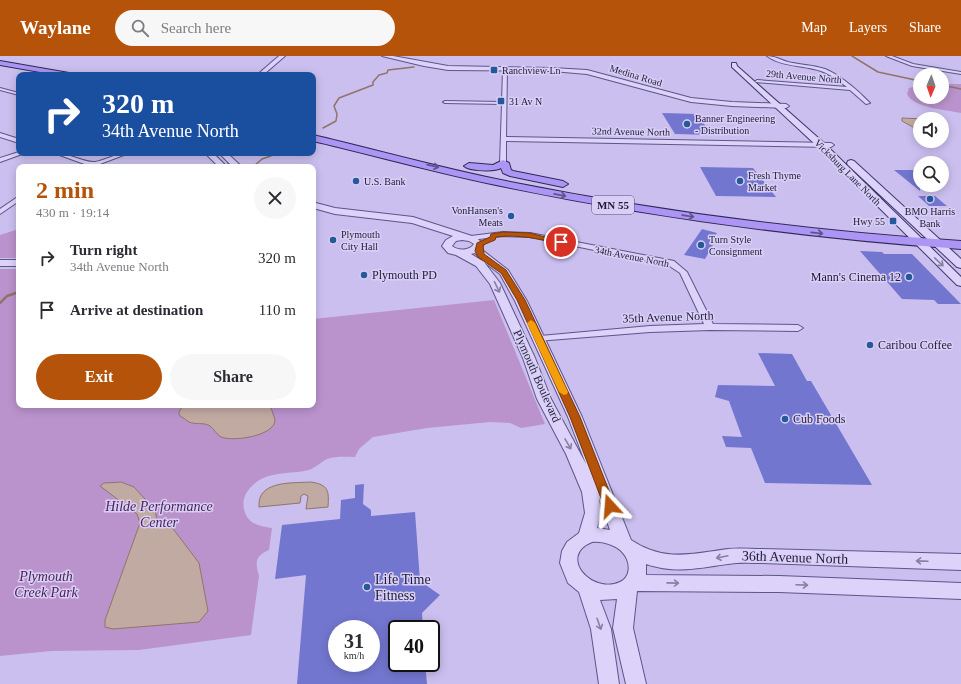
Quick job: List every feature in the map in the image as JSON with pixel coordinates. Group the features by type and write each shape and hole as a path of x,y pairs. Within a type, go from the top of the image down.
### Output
{"main road":[{"name":"Vicksburg Lane North","path":"906,230 821,145 750,82 732,62 739,66 832,145 921,237 961,283"},
{"path":"0,63 52,72"},
{"path":"0,68 22,72"},
{"name":"MN 55","path":"316,131 469,166 585,190 722,212 865,227"},
{"name":"MN 55","path":"316,139 522,187 613,205 785,229 921,237 961,234"},
{"path":"469,166 495,168 503,163 506,165 506,170 510,173 585,190"},
{"name":"MN 55","path":"888,229 906,230 937,243 961,245"},
{"path":"937,243 961,265"}],"street":[{"path":"263,72 282,56"},
{"path":"271,72 289,56"},
{"name":"Medina Road","path":"385,56 438,67 585,72 618,78 666,94 691,100 786,106"},
{"path":"769,56 785,62 825,71 833,75 868,103"},
{"path":"888,56 912,65 961,73"},
{"path":"503,163 504,69"},
{"name":"29th Avenue North","path":"757,82 782,82 850,89"},
{"path":"0,89 16,93"},
{"path":"446,102 504,103"},
{"path":"0,135 16,140"},
{"name":"32nd Avenue North","path":"503,139 832,145"},
{"path":"0,160 16,155"},
{"path":"67,156 93,164 117,156"},
{"path":"212,156 221,164"},
{"path":"226,156 235,164"},
{"path":"0,212 16,200"},
{"path":"316,208 413,220 474,242"},
{"path":"316,208 359,218 428,229 445,238 447,244 456,238 474,242"},
{"name":"34th Avenue North","path":"474,242 492,238 494,235 530,235 670,263 683,272 710,327"},
{"path":"459,252 470,252 474,242"},
{"name":"Plymouth Boulevard","path":"474,242 481,255 504,272 511,282 540,339 575,417 627,546"},
{"name":"Plymouth Boulevard","path":"447,244 449,249 459,252 480,264 495,283 529,358 544,399 574,454 590,492 593,513 586,537"},
{"path":"0,263 16,263"},
{"name":"35th Avenue North","path":"540,339 623,331 710,327 798,328"},
{"path":"605,535 627,546 638,563 637,577 631,585 621,591 604,593 586,587 575,578 569,563 569,555 576,544 586,537 605,535"},
{"name":"36th Avenue North","path":"627,546 662,562 684,563 731,556 961,562"},
{"path":"631,585 779,584 961,591"},
{"path":"631,585 623,628 636,684"},
{"path":"586,587 601,629 609,684"}],"green space":[{"path":"949,84 961,84 961,113 921,104 949,104"},
{"path":"913,87 913,100 907,94 909,88"},
{"path":"16,230 16,258 0,258 0,235"},
{"name":"Hilde Performance Center","path":"0,269 16,269 16,408 316,408 316,319 494,300 545,424 521,428 510,423 490,422 427,428 373,437 359,449 355,457 330,458 309,470 271,475 257,482 249,489 244,497 243,506 248,518 251,521 272,528 269,550 264,552 257,560 259,576 251,635 139,650 51,651 0,656"}],"shaded area":[{"path":"902,118 913,118 913,127 902,121"},
{"path":"181,408 271,408 275,420 273,426 261,434 234,439 221,437 208,425 189,422 179,415"},
{"path":"121,482 134,487 155,510 157,520 171,526 199,563 208,611 199,622 113,629 105,627 105,620 140,523 137,514 100,486 104,483"},
{"path":"311,482 325,487 328,493 328,507 306,509 308,496 304,494 301,496 300,503 259,507 259,500 261,496 271,487 285,484"}],"building":[{"name":"Banner Engineering - Distribution","path":"662,113 697,114 712,135 675,134"},
{"name":"Fresh Thyme Market","path":"700,167 753,168 776,197 716,196"},
{"path":"894,170 913,170 913,185"},
{"name":"BMO Harris Bank","path":"918,196 935,196 947,206 929,206"},
{"name":"Turn Style Consignment","path":"702,229 717,233 709,244 713,245 705,259 684,255"},
{"name":"Mann's Cinema 12","path":"860,251 882,252 884,254 912,254 961,304 938,304 934,300 902,299"},
{"name":"Cub Foods","path":"758,353 792,354 807,381 811,381 872,485 765,483 751,448 726,447 722,436 742,437 729,401 715,397 718,385 775,386"},
{"name":"Life Time Fitness","path":"364,484 363,504 371,510 371,516 415,512 420,581 440,595 422,613 422,620 388,620 388,672 426,672 427,684 297,684 306,575 275,579 282,525 340,519 341,500 355,498 355,485"}],"waterway":[{"path":"852,56 878,72 913,80"},
{"path":"323,128 336,121 337,114 334,106 339,98 373,85 373,82 379,75 387,73 388,70 414,67"},
{"path":"949,86 961,89"},
{"path":"256,164 262,159 270,156"},
{"path":"0,303 7,296 16,293"}],"slow traffic":[{"path":"531,323 564,392"}],"place":[{"name":"Ranchview Ln","path":"494,70"},
{"name":"31 Av N","path":"501,101"},
{"name":"Banner Engineering - Distribution","path":"687,124"},
{"name":"U.S. Bank","path":"356,181"},
{"name":"Fresh Thyme Market","path":"740,181"},
{"name":"BMO Harris Bank","path":"930,199"},
{"name":"VonHansen's Meats","path":"511,216"},
{"name":"Hwy 55","path":"893,221"},
{"name":"Plymouth City Hall","path":"333,240"},
{"name":"Turn Style Consignment","path":"701,245"},
{"name":"Plymouth PD","path":"364,275"},
{"name":"Mann's Cinema 12","path":"909,277"},
{"name":"Caribou Coffee","path":"870,345"},
{"name":"Cub Foods","path":"785,419"},
{"name":"Life Time Fitness","path":"367,587"}],"route":[{"path":"561,242 530,235 503,234 494,235 492,238 479,244 479,251 481,255 504,272 521,300 575,417 610,506"}],"park label":[{"name":"Plymouth Creek Park","path":"46,584"}]}
